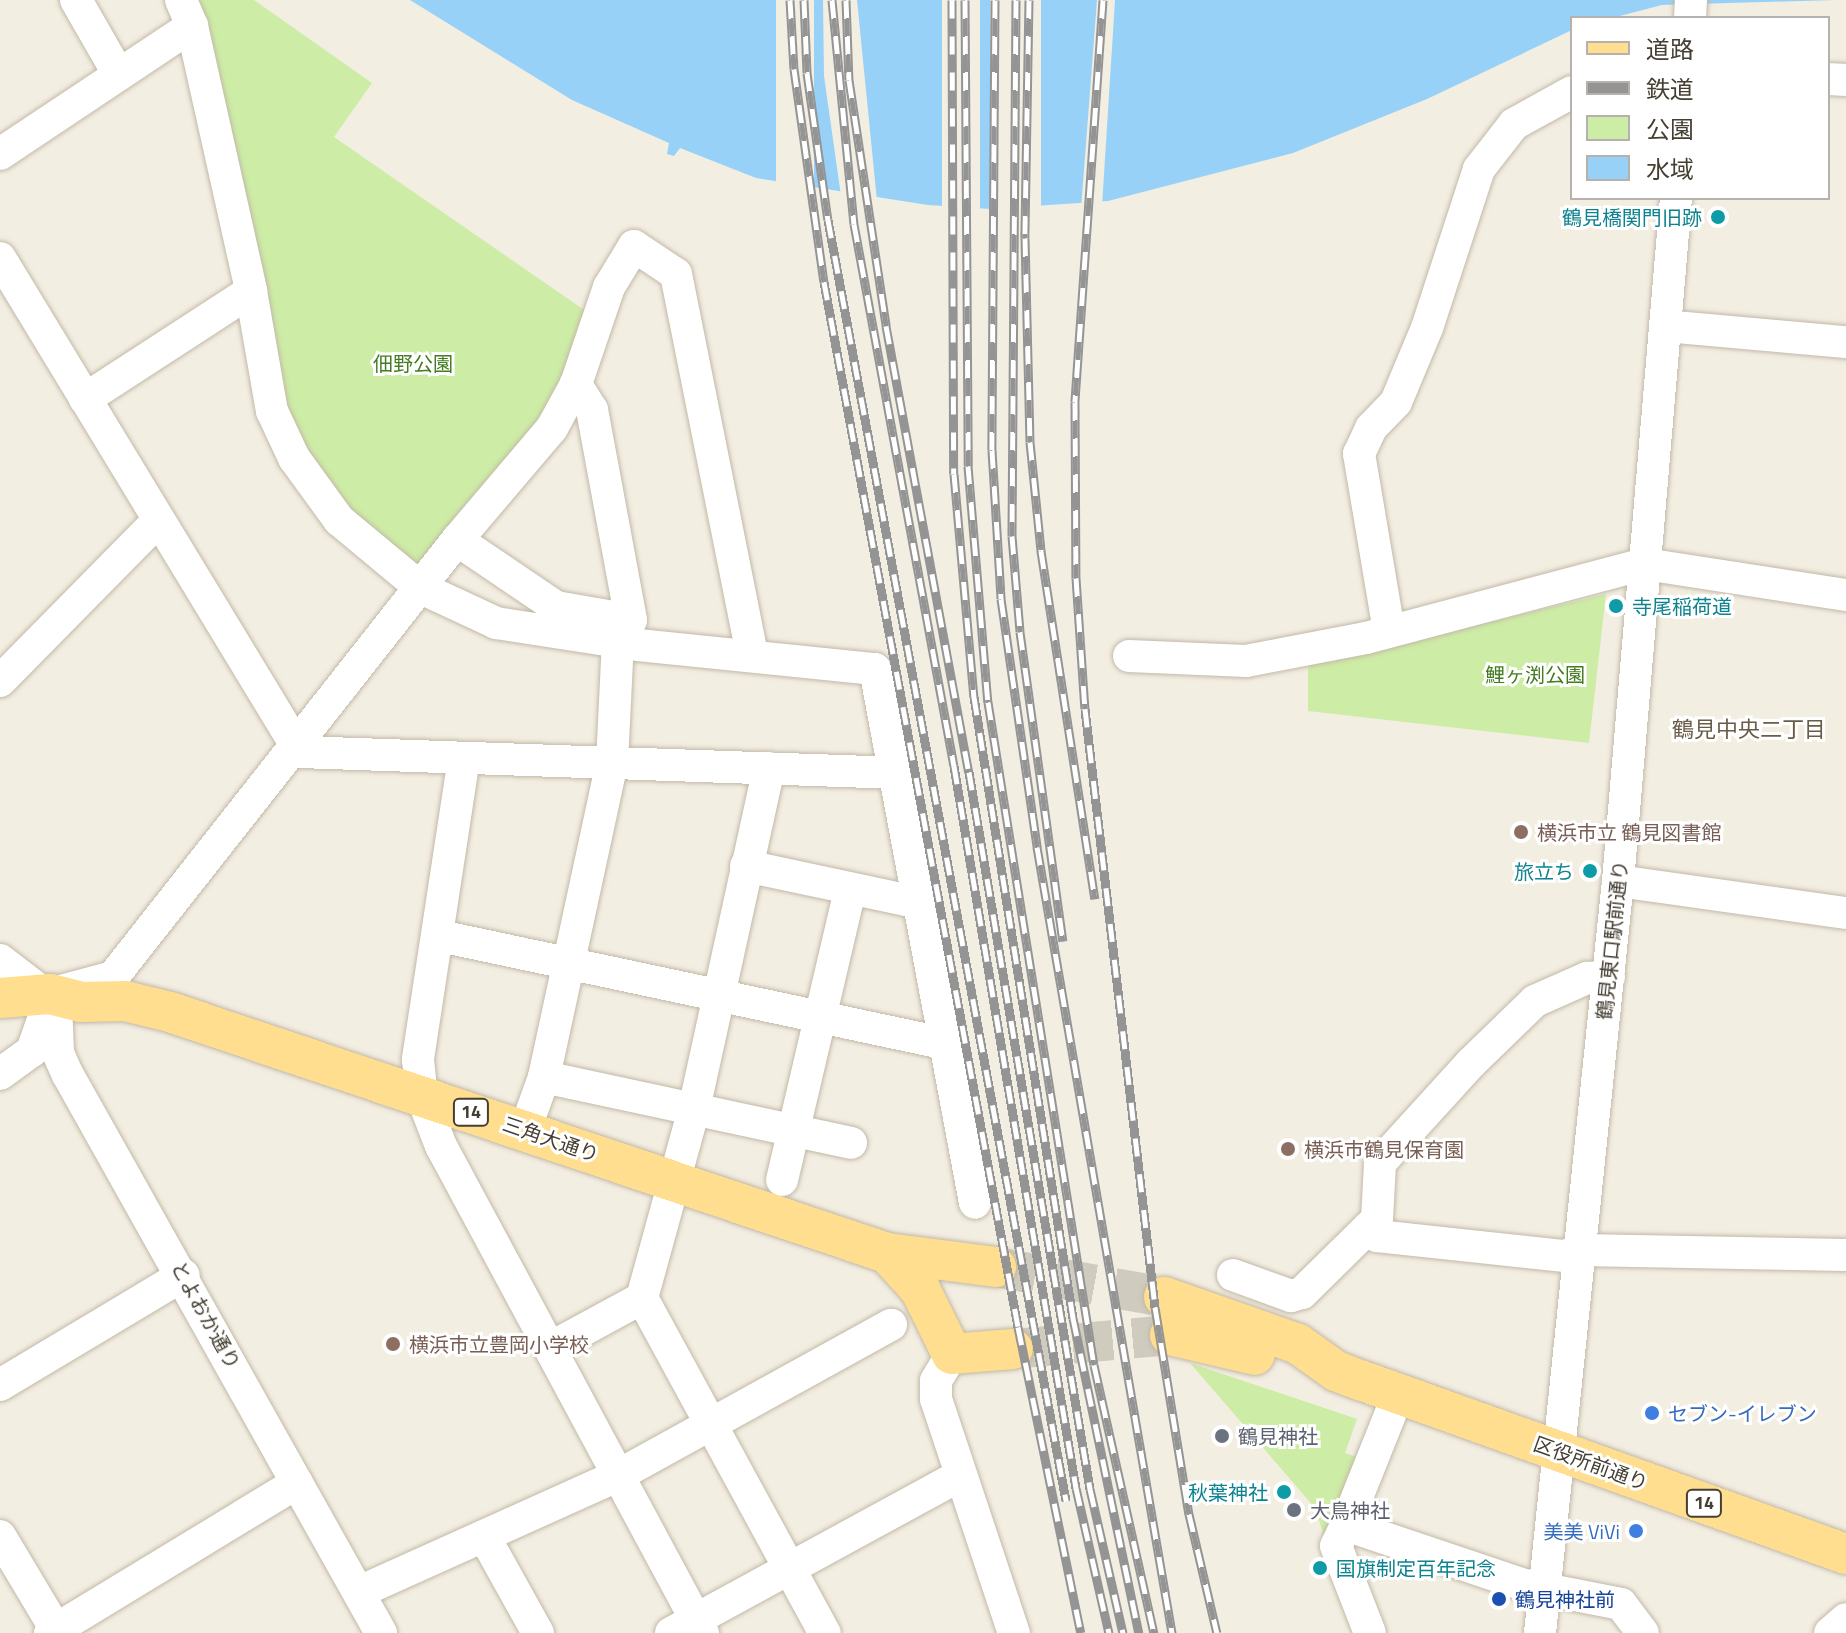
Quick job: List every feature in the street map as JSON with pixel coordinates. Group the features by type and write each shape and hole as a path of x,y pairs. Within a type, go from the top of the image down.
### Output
{"main road":[{"name":"14","path":"0,998 50,994"},
{"name":"三角大通り","path":"50,994 81,1002 125,1001 170,1012 887,1253 920,1289 952,1354"},
{"name":"14","path":"887,1253 996,1267"},
{"name":"区役所前通り","path":"1164,1297 1298,1344 1336,1371 1398,1395 1846,1554"},
{"name":"区役所前通り","path":"1170,1335 1227,1345 1287,1367 1336,1371"},
{"path":"952,1354 1013,1349"}],"street":[{"path":"76,0 119,75"},
{"path":"0,154 119,75 187,13 251,291 272,411 294,458 339,520 421,588 496,623 618,641 875,669 898,773 975,1203"},
{"path":"1389,631 1359,454 1371,428 1396,402 1427,328 1479,169 1514,124 1570,93"},
{"name":"鶴見東口駅前通り","path":"1540,1633 1563,1452 1609,977 1676,200"},
{"path":"0,960 50,994 113,977 457,540 552,428 576,384 609,287 634,246 676,274 752,656"},
{"path":"0,258 300,752 898,773"},
{"path":"85,399 251,291"},
{"path":"1665,326 1846,342"},
{"path":"457,540 556,607 631,620 592,410 576,384"},
{"path":"0,681 159,520"},
{"path":"1129,656 1246,661 1389,631 1645,564 1846,595"},
{"path":"525,1130 544,1077 612,763 618,641"},
{"path":"464,758 440,936 418,1060 422,1097 441,1146 617,1476 690,1629 789,1569 948,1482"},
{"path":"769,768 716,995 694,1109 642,1298 825,1633"},
{"path":"746,866 850,890 906,900 920,898"},
{"path":"1618,881 1846,913"},
{"path":"782,1180 850,890"},
{"path":"440,936 947,1044"},
{"path":"1233,1275 1297,1296 1368,1228 1380,1212 1379,1165 1432,1103 1535,1001 1587,978 1609,977"},
{"path":"0,1074 32,1051 50,994"},
{"name":"とよおか通り","path":"50,994 58,1013 58,1053 68,1075 184,1275 381,1633"},
{"path":"544,1077 851,1143"},
{"path":"1368,1228 1377,1236 1549,1255 1581,1250 1846,1255"},
{"path":"0,1385 184,1275"},
{"path":"550,1348 642,1298"},
{"path":"359,1592 617,1476 891,1325"},
{"path":"952,1354 936,1381 936,1399 1014,1633"},
{"path":"1370,1633 1336,1546 1398,1395"},
{"path":"0,1536 55,1632 297,1483"},
{"path":"1346,1525 1544,1590 1621,1604 1643,1633"},
{"path":"484,1536 538,1633"},
{"path":"1830,1633 1846,1619"}],"green space":[{"name":"佃野公園","path":"190,0 254,0 372,83 334,137 590,314 549,417 414,575 346,512 277,404"},
{"name":"鯉ヶ渕公園","path":"1606,594 1589,743 1308,711 1308,666"},
{"path":"1190,1363 1357,1419 1345,1453 1365,1460 1328,1548 1315,1508"}],"water":[{"path":"410,0 1836,0 1662,5 1620,16 1570,16 1570,31 1427,99 1293,153 1108,201 990,209 928,205 756,178 680,148 674,156 667,154 669,143 572,100"}],"pier":[{"path":"776,0 814,0 814,189 776,189"},
{"path":"823,0 857,0 877,201 841,196 824,76"},
{"path":"942,0 980,0 980,210 942,210"},
{"path":"990,0 1041,0 1041,213 990,213"},
{"path":"1097,0 1115,0 1102,206 1081,209"}],"tunnel":[{"path":"996,1267 1164,1297"},
{"path":"1013,1349 1170,1335"}],"railway":[{"path":"790,0 794,69 824,282 1018,1327 1081,1633"},
{"path":"804,0 807,73 828,220 1066,1501"},
{"path":"832,0 854,224 954,766 1076,1488 1109,1633"},
{"path":"846,0 849,80 886,326 969,772 1090,1489 1123,1633"},
{"path":"952,0 954,474 974,697 1073,1318 1139,1633"},
{"path":"965,0 968,466 988,702 1094,1365 1154,1633"},
{"path":"995,0 992,450 1001,599 1037,847 1172,1633"},
{"path":"1016,0 1012,536 1020,632 1063,941"},
{"path":"1029,0 1025,238 1030,442 1041,551 1095,899"},
{"path":"1103,0 1075,402 1076,578 1085,709 1155,1307 1189,1514 1217,1633"}],"place":[{"name":"鶴見橋関門旧跡","path":"1718,217"},
{"name":"寺尾稲荷道","path":"1616,606"},
{"name":"横浜市立 鶴見図書館","path":"1521,832"},
{"name":"旅立ち","path":"1590,871"},
{"name":"横浜市鶴見保育園","path":"1288,1149"},
{"name":"横浜市立豊岡小学校","path":"393,1344"},
{"name":"セブン-イレブン","path":"1652,1413"},
{"name":"鶴見神社","path":"1222,1436"},
{"name":"秋葉神社","path":"1284,1492"},
{"name":"大鳥神社","path":"1294,1510"},
{"name":"美美 ViVi","path":"1636,1531"},
{"name":"国旗制定百年記念","path":"1320,1568"},
{"name":"鶴見神社前","path":"1499,1599"}],"district":[{"name":"鶴見中央二丁目","path":"1749,730"}]}
